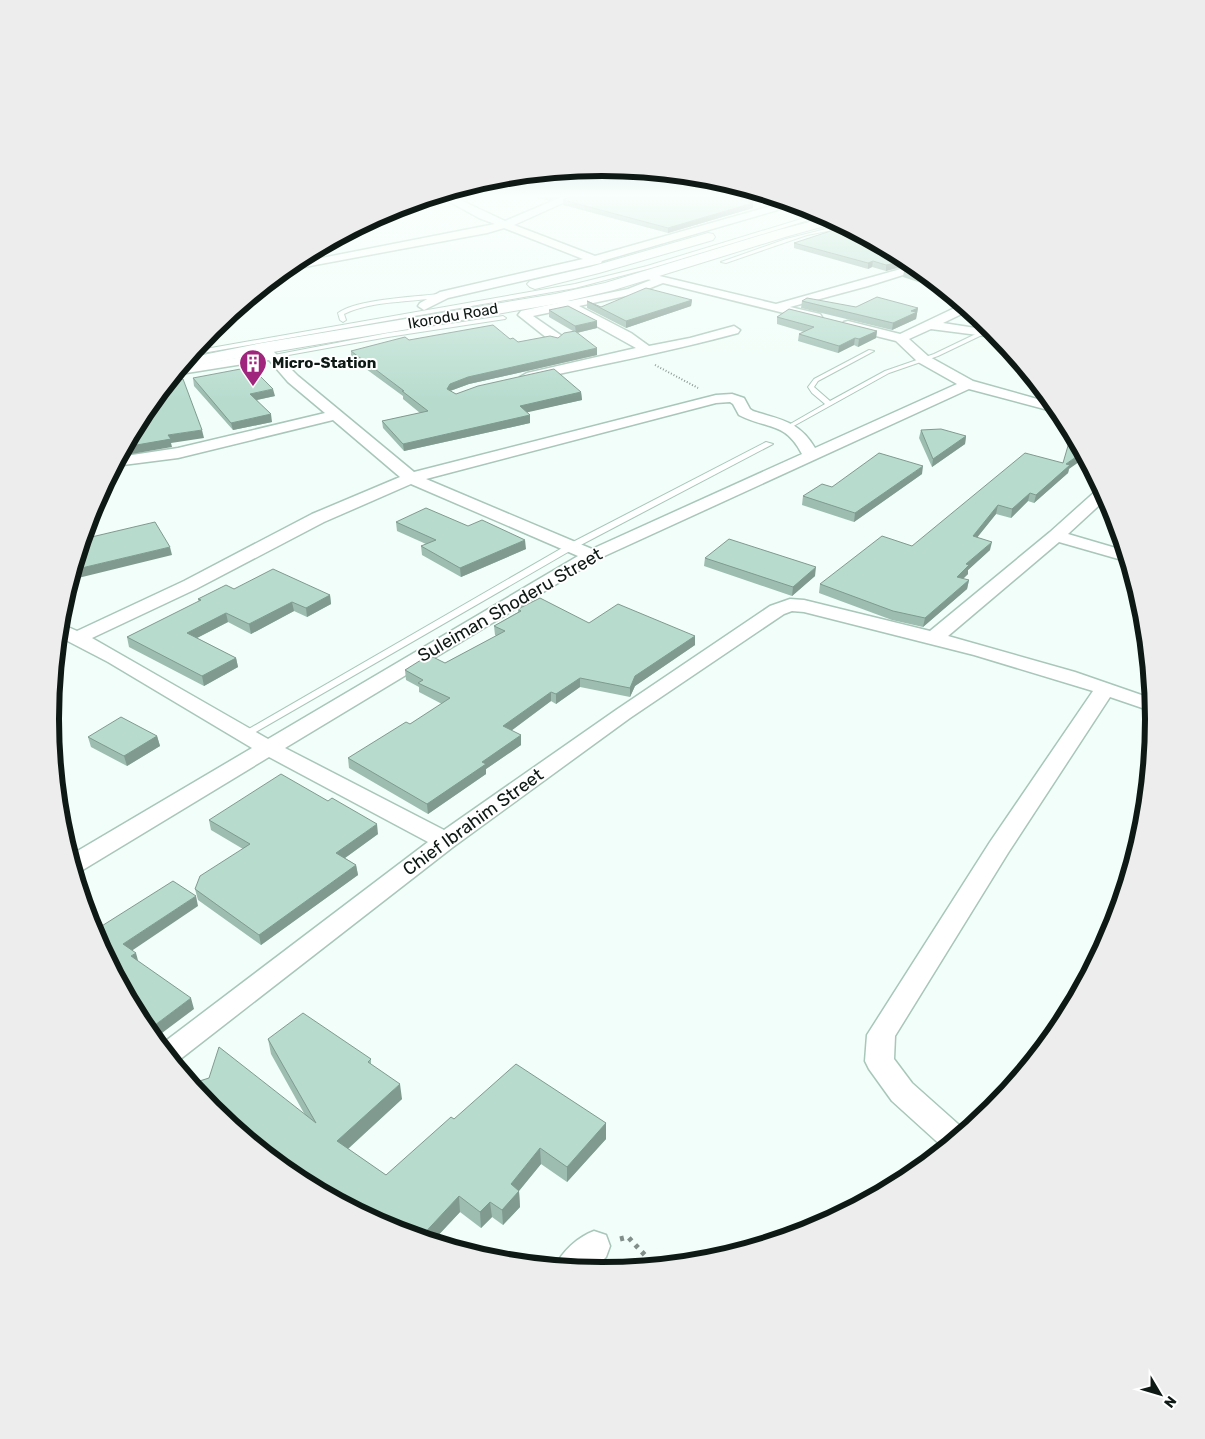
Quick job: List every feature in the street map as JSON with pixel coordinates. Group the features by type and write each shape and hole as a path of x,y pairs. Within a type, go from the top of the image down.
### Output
{"highway":[{"name":"Ikorodu Road","path":"193,363 267,352 554,294 600,264"},
{"name":"Ikorodu Road","path":"211,343 424,306 586,292 654,278 694,264"}],"street":[{"path":"424,306 439,296 596,264"},
{"path":"778,307 801,298 864,284 909,270"},
{"path":"557,339 524,315 554,294 631,292 654,278 901,338 923,359 968,384 1047,406"},
{"path":"554,294 648,351"},
{"path":"901,338 960,310"},
{"path":"930,325 986,334"},
{"path":"515,380 632,353 706,339 734,330"},
{"path":"187,370 267,352 293,379 411,478 592,554"},
{"name":"Suleiman Shoderu Street","path":"78,862 592,554 968,384"},
{"path":"68,633 190,585 318,518 363,497 411,478 716,399 736,399 744,412 788,427 801,437 811,455"},
{"path":"125,461 178,453 336,415"},
{"path":"934,637 1056,536 1098,497"},
{"path":"1056,536 1120,555"},
{"name":"Chief Ibrahim Street","path":"171,1052 446,841 623,714 777,610 790,605 804,606 934,637"},
{"path":"68,633 268,748 446,841"},
{"path":"934,637 1106,688 1146,703"},
{"path":"952,1136 902,1092 879,1061 881,1035 999,848 1106,688"},
{"path":"578,1262 594,1246"}],"lane":[{"path":"203,351 554,294 655,264"},
{"path":"343,320 341,313 347,310 383,303 439,296"},
{"path":"267,352 503,318"},
{"path":"788,427 887,372 936,355 982,333"},
{"path":"829,404 811,387 816,380 871,351"},
{"path":"245,734 572,546 769,444"}],"path":[{"path":"632,353 716,399"},
{"path":"594,1246 628,1237 650,1261"}],"building":[{"path":"908,269 916,275 904,271"},
{"path":"646,288 692,300 626,321 587,301 601,307"},
{"path":"877,297 918,308 911,311 917,312 893,323 802,301 807,298 856,307"},
{"path":"568,306 597,321 575,326 549,310"},
{"path":"789,309 877,331 859,339 855,338 839,346 799,334 814,327 777,317"},
{"path":"493,325 510,339 513,338 518,342 550,336 558,338 564,333 575,331 597,348 468,377 450,384 447,389 456,394 478,386 554,369 581,392 520,406 530,415 403,444 382,421 428,411 351,351 405,337 409,340"},
{"path":"251,367 273,389 250,394 271,414 231,423 193,378"},
{"path":"183,379 202,430 168,435 171,439 133,446 150,417 178,380"},
{"path":"941,429 966,436 933,459 921,430"},
{"path":"1069,442 1077,456 1066,464 1070,465 1036,495 1030,493 1012,509 998,505 973,536 992,542 966,564 969,565 957,577 969,580 925,618 893,611 820,584 882,536 912,546 1025,453 1063,463"},
{"path":"879,453 923,466 855,513 803,496 822,484 832,487"},
{"path":"426,508 468,526 482,520 525,540 460,568 421,546 436,540 396,522"},
{"path":"155,522 170,547 80,568 91,537"},
{"path":"729,539 816,567 793,587 705,558"},
{"path":"273,569 330,595 306,608 292,602 249,624 226,613 187,633 236,658 202,676 127,637 201,600 198,599 226,585 234,589"},
{"path":"540,598 589,623 618,604 695,636 635,676 630,688 580,678 556,694 551,692 503,726 521,735 482,762 486,764 427,804 348,758 406,722 410,724 450,698 418,683 423,680 405,670 429,655 445,663 505,631 494,626 521,611 518,609"},
{"path":"121,717 157,736 124,756 88,737"},
{"path":"281,774 328,801 332,798 377,824 336,853 356,865 259,935 195,889 200,876 250,844 209,820"},
{"path":"173,881 196,896 123,944 136,953 131,956 191,998 153,1026 115,960 100,927"},
{"path":"303,1013 371,1059 368,1062 400,1084 337,1141 386,1175 451,1117 454,1119 516,1064 606,1123 567,1167 540,1148 511,1184 519,1191 502,1210 490,1202 480,1212 459,1196 425,1233 394,1222 362,1207 300,1172 244,1128 197,1082 209,1078 219,1047 316,1123 268,1039"}],"place":[{"name":"Micro-Station","path":"253,387"}]}
